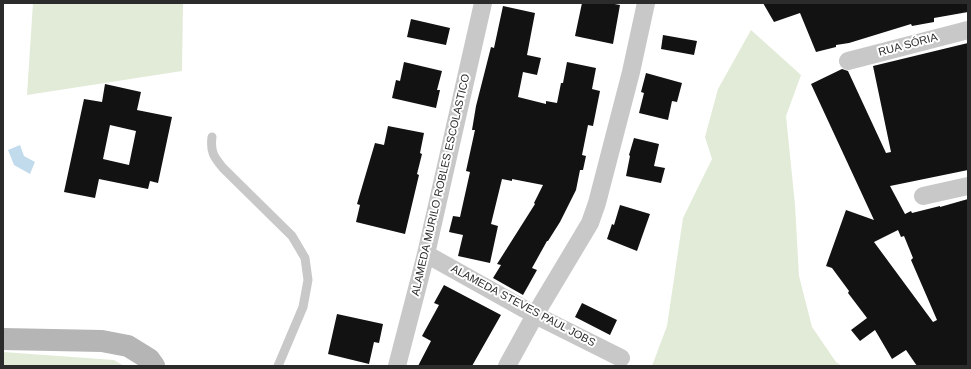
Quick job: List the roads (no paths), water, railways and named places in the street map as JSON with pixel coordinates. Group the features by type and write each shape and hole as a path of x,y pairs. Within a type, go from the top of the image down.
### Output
{"street":[{"name":"ALAMEDA MURILO ROBLES ESCOLASTICO","path":"397,366 426,254 483,3"},
{"path":"507,366 535,315 590,222 597,203 631,72 646,3"},
{"name":"RUA SÓRIA","path":"848,61 968,30"},
{"path":"923,196 968,186"},
{"name":"ALAMEDA STEVES PAUL JOBS","path":"426,254 535,315 621,358"},
{"path":"3,339 102,341 128,346 149,359 154,366"}],"lane":[{"path":"212,137 211,148 215,158 292,236 306,258 308,280 303,307 278,366"}],"water":[{"path":"20,145 24,156 35,162 30,174 14,165 8,150"}]}
